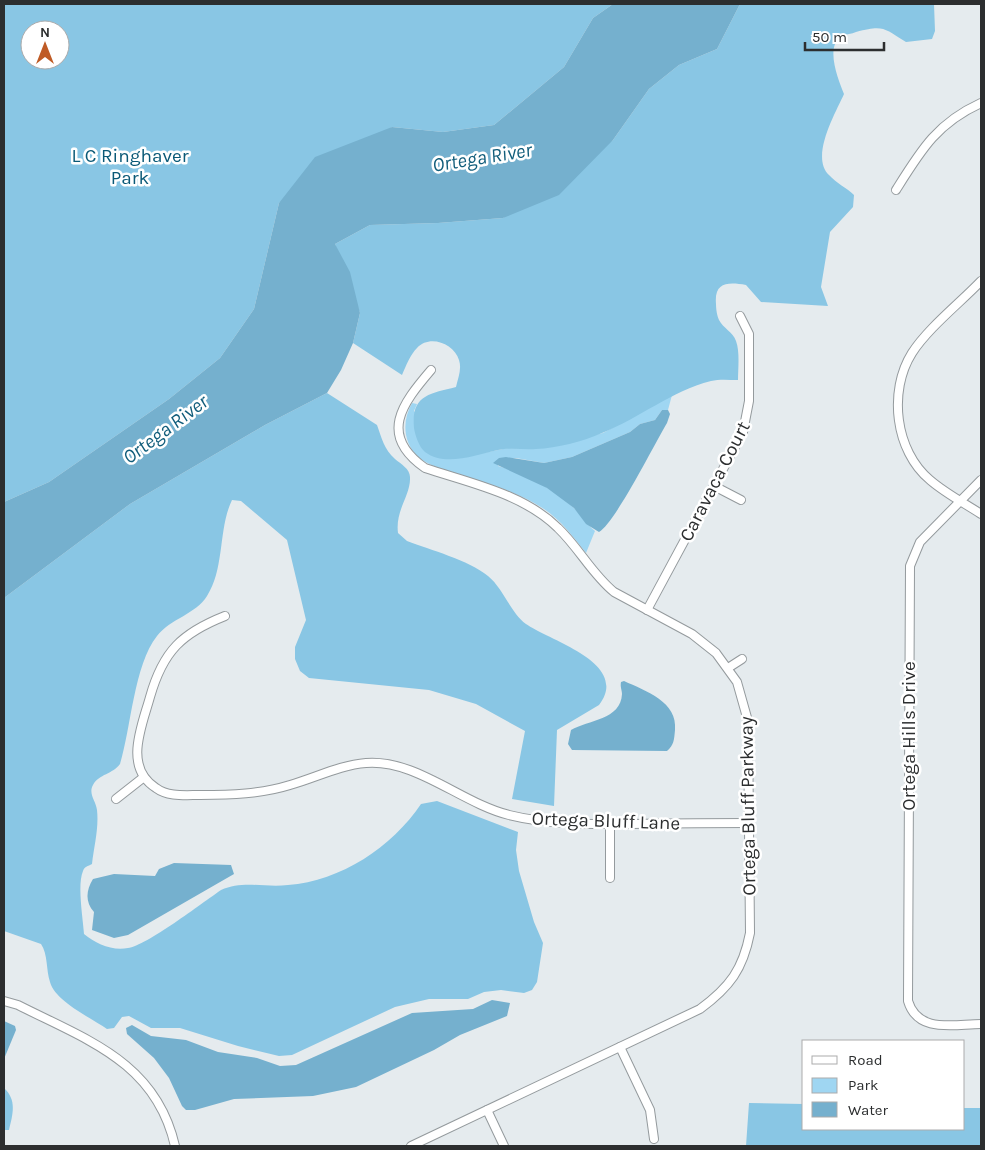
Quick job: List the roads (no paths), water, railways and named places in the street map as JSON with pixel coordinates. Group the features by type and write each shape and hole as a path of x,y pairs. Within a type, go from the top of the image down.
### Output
{"street":[{"path":"896,190 916,158 940,128 964,111 981,103"},
{"path":"981,281 912,353 904,370 898,402 902,436 917,466 929,480 981,514"},
{"name":"Caravaca Court","path":"647,610 743,432 747,416 749,334 740,316"},
{"name":"Ortega Bluff Parkway","path":"411,1146 700,1009 721,994 734,977 745,956 750,933 748,721 740,691 728,668 716,653 692,634 614,592 602,583 558,528 530,506 510,497 425,468 414,460 405,450 401,439 399,424 401,411 408,396 431,370"},
{"name":"Ortega Hills Drive","path":"981,480 920,542 914,553 908,579 908,1001 915,1017 931,1024 981,1024"},
{"path":"714,486 741,500"},
{"path":"116,799 144,777 138,764 137,742 159,668 169,652 182,639 201,626 225,616"},
{"path":"728,668 742,659"},
{"name":"Ortega Bluff Lane","path":"144,777 155,788 167,793 234,795 289,786 348,766 385,764 415,772 462,797 508,814 539,821 610,824 749,823"},
{"path":"610,824 610,878"},
{"path":"4,1001 18,1005 103,1047 124,1061 144,1081 161,1106 171,1128 175,1146"},
{"path":"620,1047 650,1110 654,1139"},
{"path":"487,1110 504,1146"}],"water":[{"name":"Ortega River","path":"613,4 740,4 717,49 679,65 649,89 613,140 559,195 503,218 438,223 370,225 335,244 350,272 360,313 353,343 341,370 327,393 265,425 130,504 4,598 4,502 49,482 169,399 220,358 254,309 279,203 315,157 392,127 443,132 494,125 564,67 593,18"},
{"path":"662,410 668,410 670,414 667,423 615,514 599,532 586,524 574,508 547,488 493,463 499,458 506,457 544,463 572,457 630,432 640,424 655,420"},
{"path":"624,681 659,699 671,712 675,720 675,730 671,747 667,751 572,750 568,744 571,730 602,718 616,709 622,694 621,682"},
{"path":"174,863 231,865 234,874 128,935 114,938 92,930 94,912 89,904 88,896 89,887 93,879 114,874 155,876 159,869"},
{"path":"492,1000 510,1003 507,1016 460,1035 434,1050 356,1087 313,1096 234,1099 195,1110 186,1110 182,1106 169,1078 154,1058 127,1034 126,1028 132,1025 151,1036 186,1040 218,1052 257,1058 280,1066 296,1065 412,1013 473,1009"},
{"path":"4,1021 15,1026 16,1030 4,1059"}],"park label":[{"name":"L C Ringhaver Park","path":"130,166"}]}
